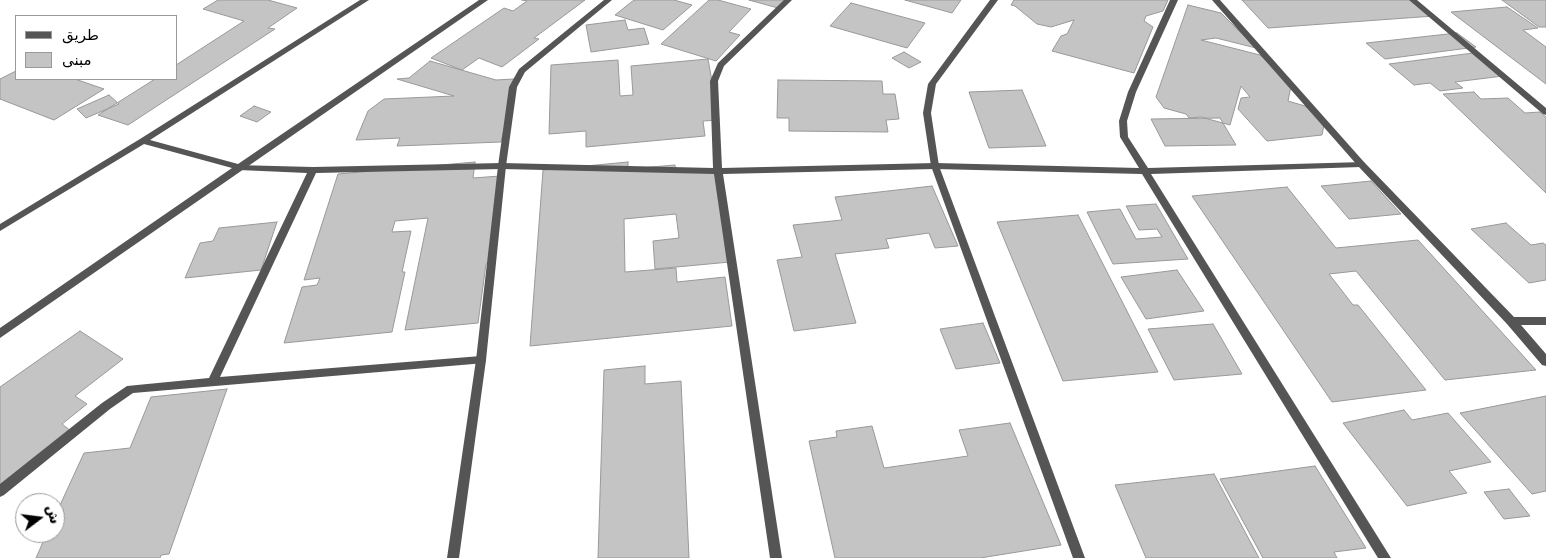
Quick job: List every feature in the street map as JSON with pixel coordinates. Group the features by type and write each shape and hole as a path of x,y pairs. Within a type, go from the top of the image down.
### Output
{"street":[{"path":"0,228 143,141 365,0"},
{"path":"0,334 239,166 484,0"},
{"path":"453,558 481,360 502,166 513,87 517,78 531,63 608,0"},
{"path":"776,558 718,171 714,81 721,65 788,0"},
{"path":"994,0 932,84 928,94 927,113 935,166 1078,558"},
{"path":"1174,0 1132,92 1123,121 1124,137 1385,558"},
{"path":"1216,0 1362,164 1511,321 1546,362"},
{"path":"1413,0 1546,112"},
{"path":"143,141 239,166 313,170 502,166 718,171 935,166 1145,171 1362,164"},
{"path":"213,381 313,170"},
{"path":"1511,321 1546,321"},
{"path":"0,492 131,388 481,360"}],"building":[{"path":"218,0 268,0 297,8 268,28 275,29 128,125 98,115 153,80 178,80 178,64 244,21 203,9"},
{"path":"522,0 585,0 534,38 539,39 502,67 479,58 462,70 431,58 504,8 513,11 527,1"},
{"path":"634,0 674,0 692,5 663,30 615,15"},
{"path":"709,0 718,0 751,9 729,32 740,35 716,61 661,44"},
{"path":"749,0 786,0 778,8"},
{"path":"905,0 961,0 952,13"},
{"path":"1014,0 1168,0 1163,11 1146,16 1144,21 1153,27 1134,73 1052,51 1061,36 1067,34 1074,20 1051,27 1037,24 1015,6 1011,5"},
{"path":"1242,0 1414,0 1434,16 1268,28"},
{"path":"1502,0 1546,0 1546,27 1539,27"},
{"path":"851,3 925,23 907,48 830,26"},
{"path":"1188,5 1221,13 1256,48 1216,38 1201,40 1260,55 1291,86 1288,101 1305,106 1324,125 1322,135 1267,141 1238,109 1241,98 1250,97 1241,86 1230,125 1201,117 1189,118 1186,114 1164,108 1156,97"},
{"path":"1507,7 1538,28 1523,30 1546,47 1546,84 1451,12"},
{"path":"625,20 628,30 644,28 649,44 591,52 586,25"},
{"path":"1457,33 1476,47 1385,59 1366,43"},
{"path":"904,52 921,62 909,68 892,58"},
{"path":"1473,53 1503,76 1455,82 1463,88 1440,91 1430,83 1414,85 1389,64"},
{"path":"708,59 719,120 703,121 705,136 586,147 586,131 549,134 551,65 618,60 620,96 633,95 631,66"},
{"path":"430,61 496,80 514,79 513,93 501,142 397,146 400,138 356,140 368,111 384,99 454,96 397,79 409,78"},
{"path":"15,72 15,80 78,80 104,89 54,120 0,99 0,79"},
{"path":"778,80 882,81 883,94 895,94 899,119 886,120 888,132 789,131 789,118 777,118"},
{"path":"1022,90 1046,146 989,148 969,92"},
{"path":"1474,92 1481,99 1508,98 1525,113 1540,112 1546,117 1546,193 1443,94"},
{"path":"109,95 119,104 86,118 77,109"},
{"path":"254,106 271,112 257,122 240,116"},
{"path":"1220,118 1236,145 1165,146 1151,119"},
{"path":"475,162 473,178 500,176 489,263 486,264 478,323 405,330 428,218 395,221 392,232 411,231 402,272 405,272 392,332 284,343 302,287 317,285 320,278 304,280 338,174"},
{"path":"628,162 628,169 675,165 676,172 718,168 730,262 655,269 653,241 679,238 676,214 624,219 625,272 676,268 677,282 725,277 732,326 530,346 543,170"},
{"path":"1371,181 1401,214 1349,219 1321,186"},
{"path":"932,186 958,246 935,248 929,233 886,239 889,248 835,254 856,323 794,331 777,260 802,257 793,225 842,220 835,197"},
{"path":"1287,187 1336,248 1418,240 1536,370 1445,380 1356,271 1329,274 1353,305 1358,305 1426,390 1332,402 1192,196"},
{"path":"1156,204 1188,259 1113,264 1087,212 1120,209 1136,239 1162,237 1157,229 1139,230 1126,206"},
{"path":"1078,215 1158,372 1063,381 997,222"},
{"path":"277,222 261,270 185,278 200,243 213,241 219,228"},
{"path":"1506,223 1531,245 1543,243 1546,245 1546,280 1529,283 1471,229"},
{"path":"1177,270 1204,311 1146,319 1121,277"},
{"path":"983,323 1000,363 956,369 940,329"},
{"path":"1213,324 1242,374 1174,380 1148,329"},
{"path":"80,331 123,359 75,396 87,404 62,424 76,435 0,493 0,387"},
{"path":"645,366 645,384 681,381 689,558 598,558 604,370"},
{"path":"227,389 169,554 161,555 160,558 36,558 43,543 65,543 65,494 84,453 130,448 151,397"},
{"path":"1546,396 1546,491 1532,494 1460,413"},
{"path":"1404,410 1412,420 1448,413 1491,462 1449,471 1467,493 1407,506 1343,423"},
{"path":"1010,423 1061,545 980,558 835,558 809,441 837,437 836,431 872,426 884,468 968,456 959,430"},
{"path":"1315,466 1366,548 1334,552 1337,558 1263,558 1220,479"},
{"path":"1214,474 1259,558 1146,558 1115,485"},
{"path":"1509,489 1530,516 1504,519 1484,492"}]}
